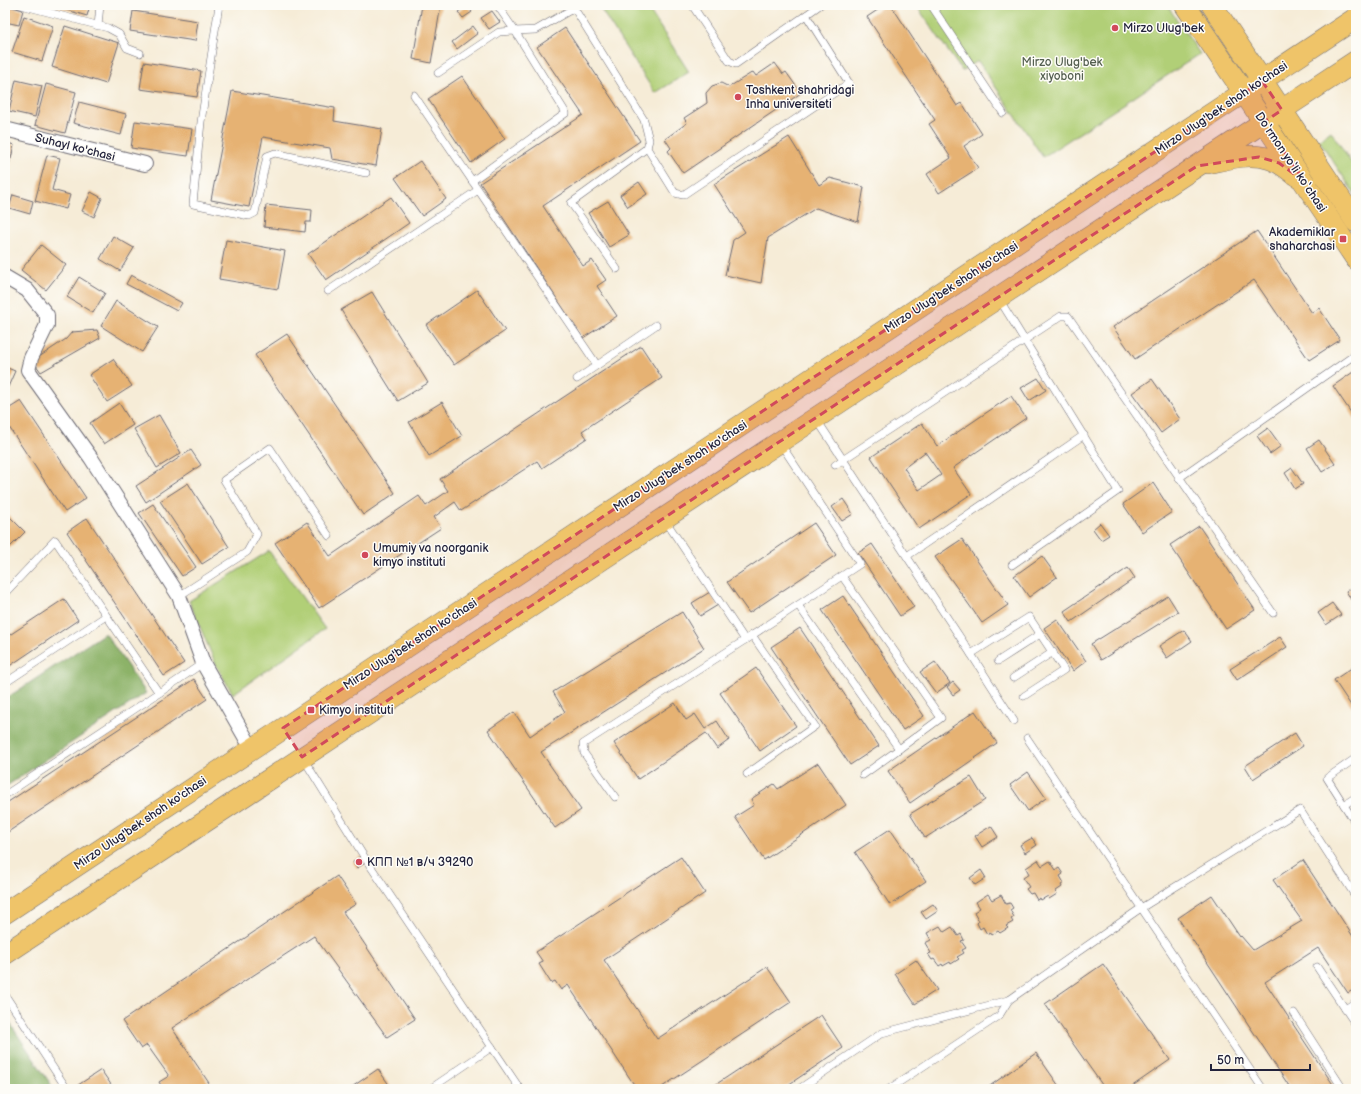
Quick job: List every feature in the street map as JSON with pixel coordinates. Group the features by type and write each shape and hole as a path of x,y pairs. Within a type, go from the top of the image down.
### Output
{"main road":[{"name":"Do‘rmon yo‘li ko‘chasi","path":"1185,5 1356,259"},
{"name":"Do‘rmon yo‘li ko‘chasi","path":"1212,5 1356,222"},
{"name":"Mirzo Ulug'bek shoh ko'chasi","path":"5,913 1356,18"},
{"path":"5,954 1356,60"},
{"path":"1197,166 1236,158 1270,158 1305,182"},
{"path":"283,728 302,757"}],"street":[{"name":"Suhayl ko'chasi","path":"5,129 146,164"},
{"path":"5,277 27,290 46,315 46,325 31,358 28,370 91,458 179,596 203,663 252,749"}],"lane":[{"path":"21,5 98,26 120,34 127,48 140,53"},
{"path":"98,26 100,5"},
{"path":"219,5 201,122 193,204 249,216 255,213 267,156 275,153 366,174"},
{"path":"472,181 566,113 497,5"},
{"path":"692,5 728,62 736,64 820,5"},
{"path":"931,5 1003,113"},
{"path":"438,73 498,32 536,30 574,8 644,120 649,140 647,148 571,203 617,269"},
{"path":"647,148 675,193 682,195 849,83 806,15"},
{"path":"414,95 597,365"},
{"path":"328,291 478,190"},
{"path":"998,298 1118,491 1012,565"},
{"path":"835,465 1061,316 1068,316 1273,613"},
{"path":"577,379 656,325"},
{"path":"1179,478 1356,354"},
{"path":"815,418 1014,721"},
{"path":"907,556 1084,435"},
{"path":"615,797 584,753 583,744 860,564 779,442"},
{"path":"179,596 247,552 257,534 224,480 270,448 329,536"},
{"path":"664,518 815,726 747,774"},
{"path":"5,593 55,540 159,693"},
{"path":"842,576 941,718 863,775"},
{"path":"798,605 899,749"},
{"path":"5,683 106,616"},
{"path":"971,654 1029,617 1064,670 1024,696"},
{"path":"998,661 1040,634"},
{"path":"1013,678 1052,652"},
{"path":"5,796 203,663"},
{"path":"1027,738 1263,1089"},
{"path":"302,757 363,855 520,1089"},
{"path":"1356,758 1327,778 1356,824"},
{"path":"1344,805 1356,797"},
{"path":"799,1089 882,1033 1008,1000 1141,908 1300,810 1356,897"},
{"path":"1317,967 1356,1025"},
{"path":"5,995 67,1089"},
{"path":"889,1089 999,1016 1008,1000"},
{"path":"1345,1009 1356,1002"},
{"path":"1294,1013 1343,1089"},
{"path":"430,1089 492,1047"}],"highlighted area":[{"path":"1262,81 1282,110 1264,122 1305,182 1279,163 1259,157 1197,166 302,757 283,728"}],"green space":[{"path":"598,5 646,5 689,72 655,93"},
{"name":"Mirzo Ulug'bek xiyoboni","path":"916,5 1167,5 1200,54 1043,157 978,61 962,71"},
{"path":"1331,131 1356,170 1356,196 1319,140"},
{"path":"269,551 325,629 233,694 217,667 189,601"},
{"path":"105,633 146,693 5,787 5,699"},
{"path":"5,1016 54,1089 5,1089"}],"building":[{"path":"5,5 23,10 19,25 5,22"},
{"path":"50,5 90,5 87,16"},
{"path":"422,5 441,5 431,63 413,59"},
{"path":"467,5 472,12 463,18 458,12"},
{"path":"885,5 891,5 957,106 962,103 982,134 964,146 978,168 939,193 927,174 951,158 929,124 935,120 867,17"},
{"path":"133,11 198,21 195,41 130,31"},
{"path":"492,11 500,22 489,29 481,18"},
{"path":"24,16 53,26 42,61 12,52"},
{"path":"65,26 119,43 106,84 52,67"},
{"path":"473,26 478,33 457,49 452,42"},
{"path":"565,28 640,141 543,206 583,266 592,260 606,280 597,286 617,316 583,338 480,183 583,115 537,47"},
{"path":"144,62 201,71 197,97 140,89"},
{"path":"775,63 783,74 786,72 801,93 683,173 668,151 671,148 665,139 687,123 684,118 707,103 706,93 712,86 721,83 729,87 753,72 756,76"},
{"path":"462,76 505,139 471,163 428,99"},
{"path":"16,80 42,86 35,117 9,111"},
{"path":"46,84 76,92 65,133 35,125"},
{"path":"232,91 335,108 334,121 382,129 376,166 332,159 330,148 263,137 249,207 211,200"},
{"path":"79,102 126,114 121,135 73,123"},
{"path":"135,121 192,129 188,156 131,148"},
{"path":"789,137 819,185 830,178 864,187 858,222 816,208 768,238 761,283 725,275 733,240 745,232 714,184"},
{"path":"5,142 14,145 11,159 5,158"},
{"path":"47,155 60,158 52,190 70,195 66,209 35,201"},
{"path":"5,159 10,161 7,175 5,175"},
{"path":"420,161 446,199 422,216 395,178"},
{"path":"639,182 647,194 628,207 620,195"},
{"path":"91,192 102,198 94,217 82,211"},
{"path":"13,195 33,201 30,214 9,208"},
{"path":"391,197 409,223 326,280 308,254"},
{"path":"608,201 629,235 609,247 588,213"},
{"path":"266,205 312,210 311,222 306,222 305,232 264,227"},
{"path":"1257,231 1312,313 1319,308 1340,340 1309,360 1254,280 1135,359 1113,327"},
{"path":"113,236 134,248 120,271 100,259"},
{"path":"226,240 285,251 278,289 219,279"},
{"path":"41,245 66,265 46,290 21,270"},
{"path":"131,275 182,303 177,311 126,284"},
{"path":"79,277 105,293 93,313 67,297"},
{"path":"477,290 505,331 454,365 426,325"},
{"path":"372,292 428,383 398,401 341,310"},
{"path":"116,301 158,327 142,352 101,326"},
{"path":"97,330 100,338 41,372 33,361 66,339 72,332"},
{"path":"287,334 395,493 363,515 255,355"},
{"path":"641,346 662,378 582,431 587,438 542,468 537,461 461,511 455,502 434,517 441,528 319,608 275,543 307,522 330,556 419,496 426,506 448,491 440,479"},
{"path":"113,359 132,386 107,402 89,375"},
{"path":"5,367 15,371 8,387 5,386"},
{"path":"1356,370 1356,420 1333,386"},
{"path":"1038,378 1046,390 1029,401 1021,388"},
{"path":"1152,379 1180,419 1161,433 1132,393"},
{"path":"1011,396 1026,418 953,468 971,494 919,529 871,457 922,423 937,446","holes":["925,452 941,475 919,490 904,468"]},
{"path":"21,401 86,498 65,512 5,421 5,411"},
{"path":"442,402 462,436 429,456 409,422"},
{"path":"119,403 133,425 104,444 90,423"},
{"path":"159,415 181,453 157,468 134,429"},
{"path":"1268,428 1281,446 1270,454 1257,436"},
{"path":"1319,440 1335,464 1322,472 1307,448"},
{"path":"191,450 201,465 146,502 136,486"},
{"path":"1292,468 1303,484 1295,489 1285,473"},
{"path":"188,483 229,547 202,564 160,501"},
{"path":"1153,483 1172,512 1142,532 1123,504"},
{"path":"843,499 853,514 842,521 832,507"},
{"path":"153,504 196,567 182,576 139,513"},
{"path":"5,512 25,532 5,552"},
{"path":"87,518 184,663 164,676 67,532"},
{"path":"814,523 836,555 749,613 727,582"},
{"path":"1100,523 1109,535 1101,540 1093,529"},
{"path":"1199,526 1255,610 1226,629 1170,545"},
{"path":"962,539 1008,605 982,623 935,557"},
{"path":"872,544 914,607 900,616 858,553"},
{"path":"1042,556 1057,577 1029,597 1014,576"},
{"path":"1128,568 1135,578 1071,622 1064,611"},
{"path":"1356,585 1356,608 1346,591"},
{"path":"710,592 718,605 700,616 692,603"},
{"path":"843,596 924,716 903,730 822,610"},
{"path":"1168,596 1178,612 1101,660 1091,644"},
{"path":"64,599 78,620 5,669 5,638"},
{"path":"1332,603 1341,615 1326,625 1318,613"},
{"path":"682,612 704,648 541,752 581,810 555,828 488,730 514,712 530,736 565,712 553,692"},
{"path":"1057,619 1086,661 1073,671 1044,628"},
{"path":"800,628 879,746 850,765 771,647"},
{"path":"1184,630 1192,641 1167,658 1159,646"},
{"path":"1280,637 1287,647 1237,680 1230,669"},
{"path":"935,662 950,683 936,693 920,672"},
{"path":"1356,665 1356,704 1352,707 1334,680"},
{"path":"756,668 796,726 760,751 720,693"},
{"path":"194,679 207,699 5,834 5,804"},
{"path":"953,682 960,690 953,695 947,687"},
{"path":"675,703 686,720 695,714 705,729 717,721 729,740 717,749 706,733 638,779 614,743"},
{"path":"975,711 997,743 910,803 888,771"},
{"path":"1295,733 1303,746 1253,779 1245,766"},
{"path":"818,763 846,805 764,860 735,817 754,805 751,799 774,784 778,789"},
{"path":"1028,772 1046,798 1028,811 1010,785"},
{"path":"971,777 985,800 925,838 910,814"},
{"path":"991,826 998,837 982,847 975,836"},
{"path":"890,829 926,881 890,905 855,852"},
{"path":"1032,838 1037,845 1025,853 1020,845"},
{"name":"КПП №1 в/ч 39290","path":"361,856 365,863 357,868 353,862"},
{"path":"681,857 705,893 604,960 657,1039 767,967 791,1002 659,1089 637,1089 568,985 561,990 555,981 551,983 539,964 543,962 536,952"},
{"path":"1038,860 1042,866 1050,861 1056,870 1059,868 1063,874 1060,876 1064,883 1061,885 1062,887 1056,891 1057,894 1049,899 1048,896 1041,900 1040,898 1037,900 1033,893 1030,894 1026,889 1029,887 1023,878 1029,874 1026,868"},
{"path":"1303,860 1356,941 1356,988 1348,993 1318,948 1265,982 1336,1089 1291,1089 1178,918 1212,895 1240,937 1241,936 1253,950 1302,921 1273,880"},
{"path":"981,870 986,878 975,885 970,878"},
{"path":"337,876 356,904 343,912 415,1019 387,1037 314,936 172,1028 213,1089 163,1089 159,1082 169,1076 147,1045 141,1049 122,1021"},
{"path":"988,894 992,900 1001,895 1006,904 1010,903 1013,908 1010,910 1014,917 1011,919 1013,922 1006,926 1008,928 1000,933 998,931 992,935 990,932 987,934 983,927 980,929 977,923 979,921 974,912 980,908 976,902"},
{"path":"933,904 938,911 926,919 921,912"},
{"path":"940,926 944,932 952,927 958,936 961,934 964,940 961,941 966,948 962,950 964,953 957,957 959,959 951,964 950,962 943,966 942,964 939,966 934,959 932,960 928,954 931,953 925,943 931,940 927,933"},
{"path":"916,960 937,990 915,1004 895,974"},
{"path":"1103,964 1170,1060 1128,1089 1105,1089 1045,1004"},
{"path":"821,1015 843,1048 782,1089 709,1089"},
{"path":"1036,1053 1061,1089 987,1088"},
{"path":"378,1069 392,1089 349,1089"},
{"path":"101,1070 114,1089 72,1089"}],"place":[{"name":"Mirzo Ulug'bek","path":"1115,28"},
{"name":"Toshkent shahridagi Inha universiteti","path":"738,97"},
{"name":"Akademiklar shaharchasi","path":"1343,239"},
{"name":"Umumiy va noorganik kimyo instituti","path":"365,555"},
{"name":"Kimyo instituti","path":"311,710"},
{"name":"КПП №1 в/ч 39290","path":"359,862"}]}
